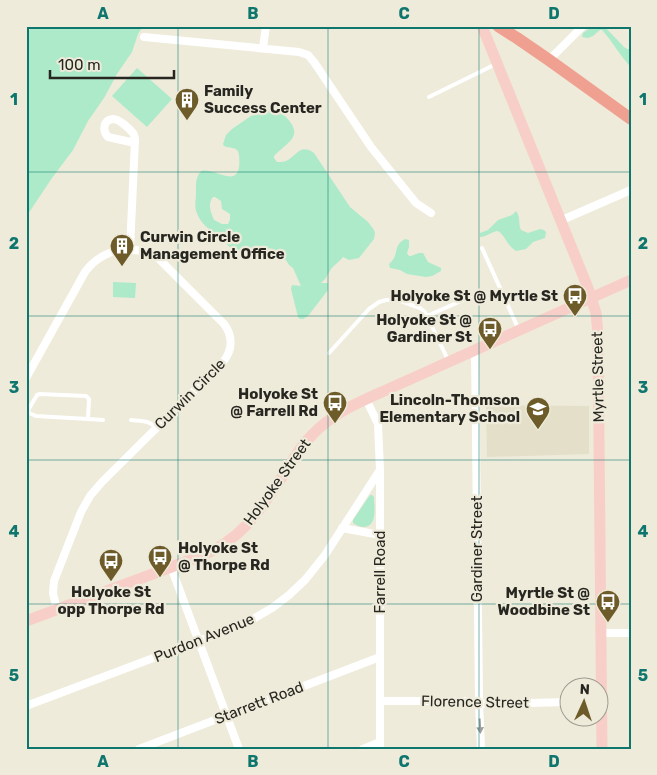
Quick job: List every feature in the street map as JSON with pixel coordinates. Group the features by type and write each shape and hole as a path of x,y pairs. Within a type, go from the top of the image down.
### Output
{"main road":[{"name":"Myrtle Street","path":"482,26 562,220 596,313 598,334 600,678"},
{"path":"498,26 549,60 631,120"},
{"name":"Holyoke Street","path":"26,621 214,550 238,534 258,513 312,434 336,415 366,399 631,280"},
{"name":"Myrtle Street","path":"601,728 602,749"}],"street":[{"path":"263,48 266,26"},
{"path":"549,60 583,26"},
{"path":"144,37 299,52 310,57 371,147 416,203 431,213"},
{"path":"130,249 135,143"},
{"path":"562,220 631,190"},
{"name":"Curwin Circle","path":"26,378 82,276 95,260 109,252 130,249 139,250 149,253 162,261 224,324 231,337 230,349 226,359 99,485 85,504 53,584 57,610"},
{"name":"Gardiner Street","path":"474,350 478,702 481,749"},
{"name":"Farrell Road","path":"366,399 378,424 380,470 380,746"},
{"name":"Purdon Avenue","path":"26,706 198,642 248,622 268,611 297,588 312,572 380,470"},
{"path":"342,528 380,535"},
{"path":"170,568 239,749"},
{"path":"601,633 631,632"},
{"name":"Starrett Road","path":"139,749 380,657"},
{"name":"Florence Street","path":"380,701 468,701 487,704 560,702"},
{"path":"363,749 380,746"}],"lane":[{"path":"429,97 498,63"},
{"path":"482,248 519,330"},
{"path":"427,316 470,297"},
{"path":"329,353 375,304 394,300 420,308 427,316 449,362"},
{"path":"88,419 89,400 85,396 39,394 27,412 36,416 103,420"},
{"path":"131,420 146,421 156,428"}],"shaded area":[{"name":"Lincoln-Thomson Elementary School","path":"486,405 589,406 589,454 487,457"}],"green space":[{"path":"31,26 143,26 132,52 88,121 73,150 26,217 26,39"},
{"path":"593,26 604,26 624,47 631,49 631,66 625,61 602,30 588,38 582,37 583,33"},
{"path":"137,68 172,99 147,127 112,96"},
{"path":"272,109 278,110 286,117 294,130 294,134 289,143 274,156 277,162 286,161 299,151 305,149 314,153 350,207 368,222 375,233 374,239 359,258 349,260 343,257 332,268 321,283 328,283 328,290 308,316 303,319 298,317 291,289 292,285 301,286 293,268 286,260 275,256 270,248 246,253 234,251 204,224 196,211 196,182 201,171 227,176 233,176 237,173 239,167 238,152 236,149 224,146 223,144 226,135 232,129 251,116","holes":["215,197 221,201 222,209 230,214 228,224 222,224 214,220 210,206 211,200"]},
{"path":"516,211 521,230 528,233 540,229 544,230 546,232 545,238 533,242 526,249 516,251 498,231 480,237 480,233 488,230 498,220 512,215"},
{"path":"405,239 409,240 407,253 409,256 423,253 428,262 441,268 441,271 426,277 407,274 390,268 389,264 397,248"},
{"path":"113,282 136,283 135,298 113,297"},
{"path":"370,495 374,497 375,510 373,519 368,526 358,526 353,523 353,520"}],"place":[{"name":"Family Success Center","path":"187,121"},
{"name":"Curwin Circle Management Office","path":"122,267"},
{"name":"Holyoke St @ Myrtle St","path":"575,317"},
{"name":"Holyoke St @ Gardiner St","path":"490,350"},
{"name":"Holyoke St @ Farrell Rd","path":"335,424"},
{"name":"Lincoln-Thomson Elementary School","path":"538,430"},
{"name":"Holyoke St @ Thorpe Rd","path":"160,578"},
{"name":"Holyoke St opp Thorpe Rd","path":"111,582"},
{"name":"Myrtle St @ Woodbine St","path":"608,623"}]}
